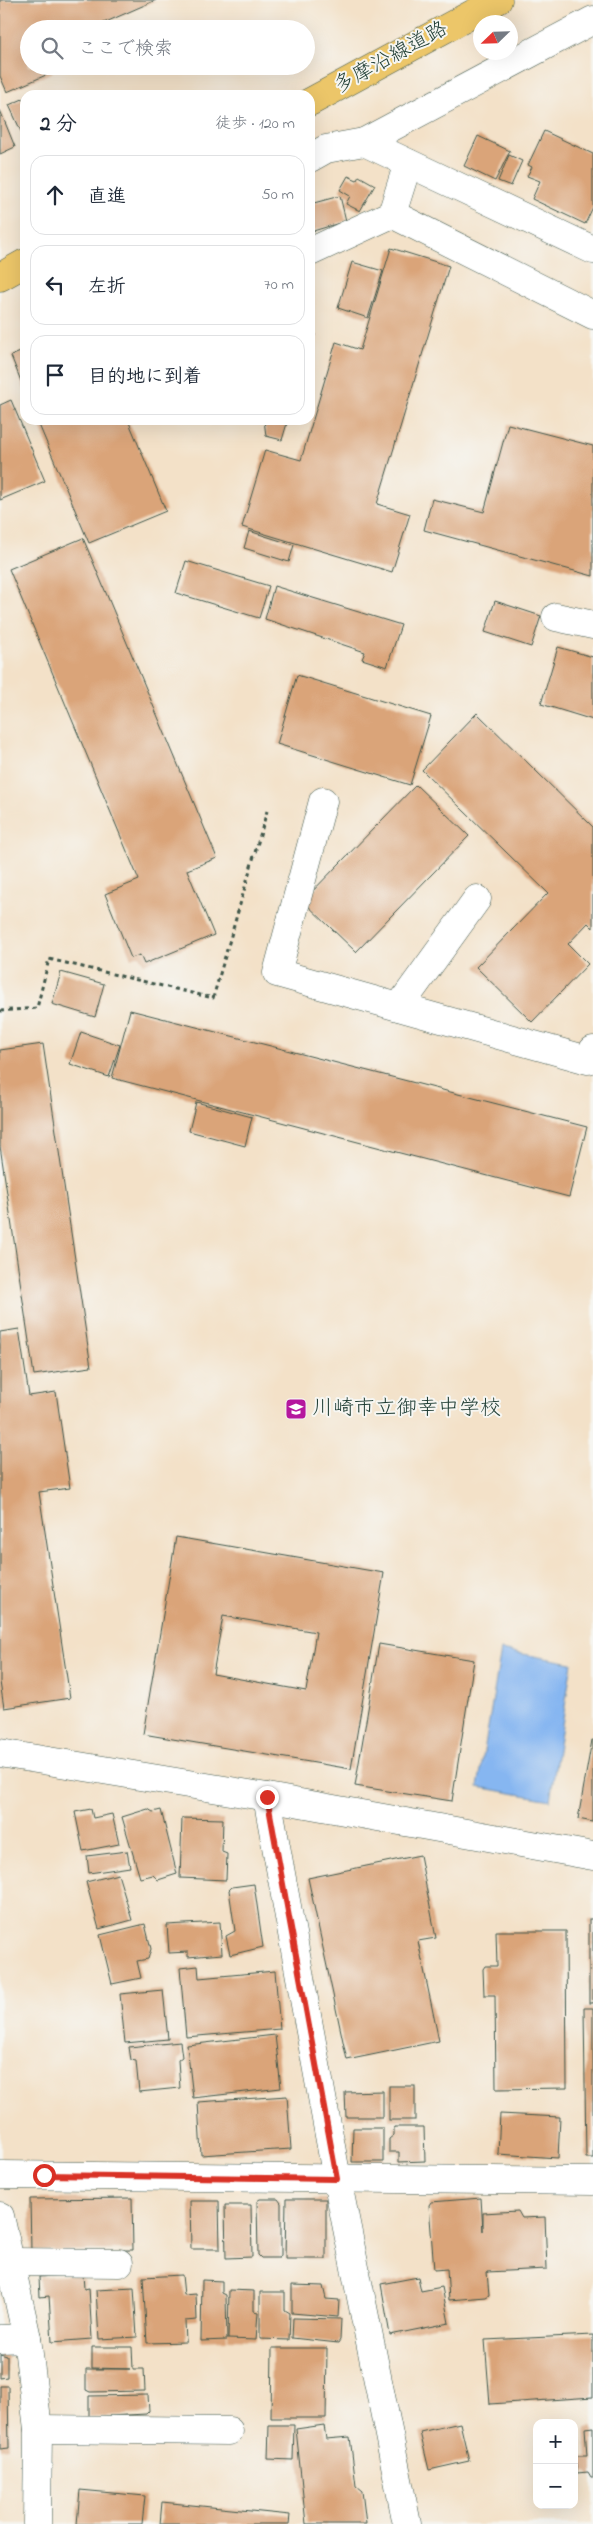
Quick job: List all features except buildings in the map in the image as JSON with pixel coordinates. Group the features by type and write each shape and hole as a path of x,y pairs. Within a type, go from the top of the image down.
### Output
{"main road":[{"name":"多摩沿線道路","path":"315,99 498,0"},
{"path":"0,277 20,266"}],"street":[{"path":"315,156 326,150 364,142 593,20"},
{"path":"364,142 593,250"},
{"path":"315,250 392,214 408,163"},
{"path":"392,214 593,314"},
{"path":"556,616 593,625"},
{"path":"323,801 278,973 588,1060 593,1050"},
{"path":"399,1007 477,899"},
{"path":"0,1753 267,1797 593,1856"},
{"path":"267,1797 337,2179 407,2524"},
{"path":"0,2175 593,2181"},
{"path":"0,2216 27,2338 38,2429 37,2524"},
{"path":"11,2262 119,2263"},
{"path":"0,2339 27,2338"},
{"path":"38,2429 229,2431"}],"path":[{"path":"0,1011 37,1008 50,959 213,998 267,811"}],"water":[{"path":"501,1650 572,1663 550,1800 478,1787"}],"place":[{"name":"川崎市立御幸中学校","path":"296,1409"}],"route":[{"path":"44,2175 337,2179 267,1797"}]}
